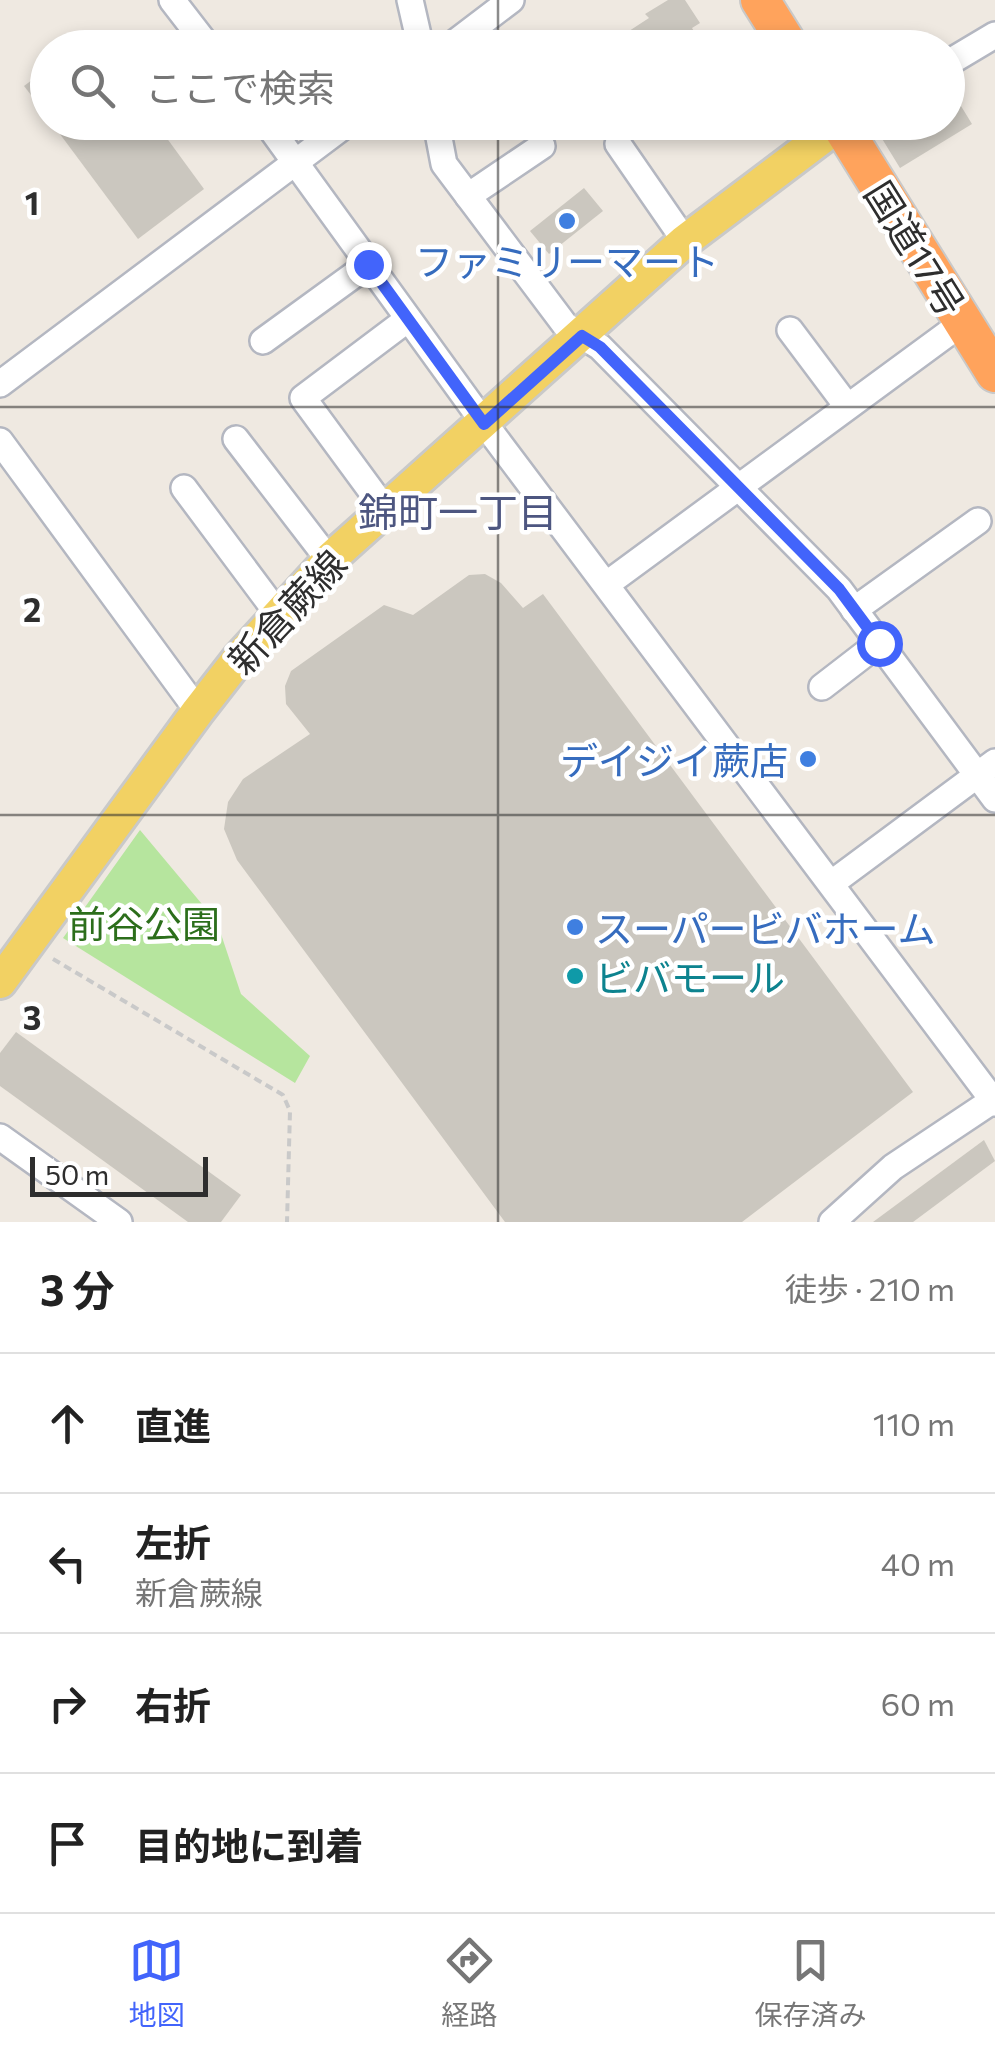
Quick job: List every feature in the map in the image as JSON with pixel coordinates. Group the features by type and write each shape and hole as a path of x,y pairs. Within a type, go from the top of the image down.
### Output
{"highway":[{"path":"760,0 779,30"},
{"name":"国道17号","path":"851,140 995,373"}],"main road":[{"name":"新倉蕨線","path":"11,958 198,711 278,614 330,560 685,242 819,140"}],"street":[{"path":"172,0 194,30"},
{"path":"410,0 417,30"},
{"path":"472,30 511,0"},
{"path":"965,52 995,35"},
{"path":"279,140 484,424 994,1101 893,1168 832,1222"},
{"path":"0,384 326,140"},
{"path":"439,140 444,164 565,325 600,347 739,486 854,610 986,768 995,799"},
{"path":"618,144 685,242"},
{"path":"468,196 542,146"},
{"path":"263,340 368,264"},
{"path":"386,511 303,398 408,319"},
{"path":"607,584 962,324"},
{"path":"790,330 847,406"},
{"path":"236,439 330,560"},
{"path":"0,442 198,711"},
{"path":"184,488 278,614"},
{"path":"854,610 978,520"},
{"path":"822,687 879,643"},
{"path":"832,883 986,768"},
{"path":"0,1137 120,1222"}],"path":[{"path":"11,958 283,1095 290,1111 287,1222"}],"green space":[{"name":"前谷公園","path":"140,830 217,922 241,994 310,1056 295,1083 63,938"}],"building":[{"path":"668,0 685,0 700,23 693,30 631,30 649,18 645,14"},
{"path":"64,140 168,140 204,189 138,239"},
{"path":"883,140 946,140 900,168"},
{"path":"584,188 603,211 549,254 530,231"},
{"name":"ビバモール","path":"485,574 501,583 523,608 543,594 913,1092 742,1222 505,1222 237,860 224,829 228,802 243,779 310,734 286,704 285,686 291,671 384,605 413,615 469,575"},
{"path":"16,1032 241,1195 221,1222 188,1222 0,1086 0,1053"},
{"path":"984,1140 995,1161 913,1222 873,1222"}],"place":[{"name":"ファミリーマート","path":"567,221"},
{"name":"デイジイ蕨店","path":"808,759"},
{"name":"スーパービバホーム","path":"575,927"},
{"name":"ビバモール","path":"575,976"}],"district":[{"name":"錦町一丁目","path":"458,510"}],"route":[{"path":"368,264 484,424 582,336 600,347 839,589 879,643"}]}
